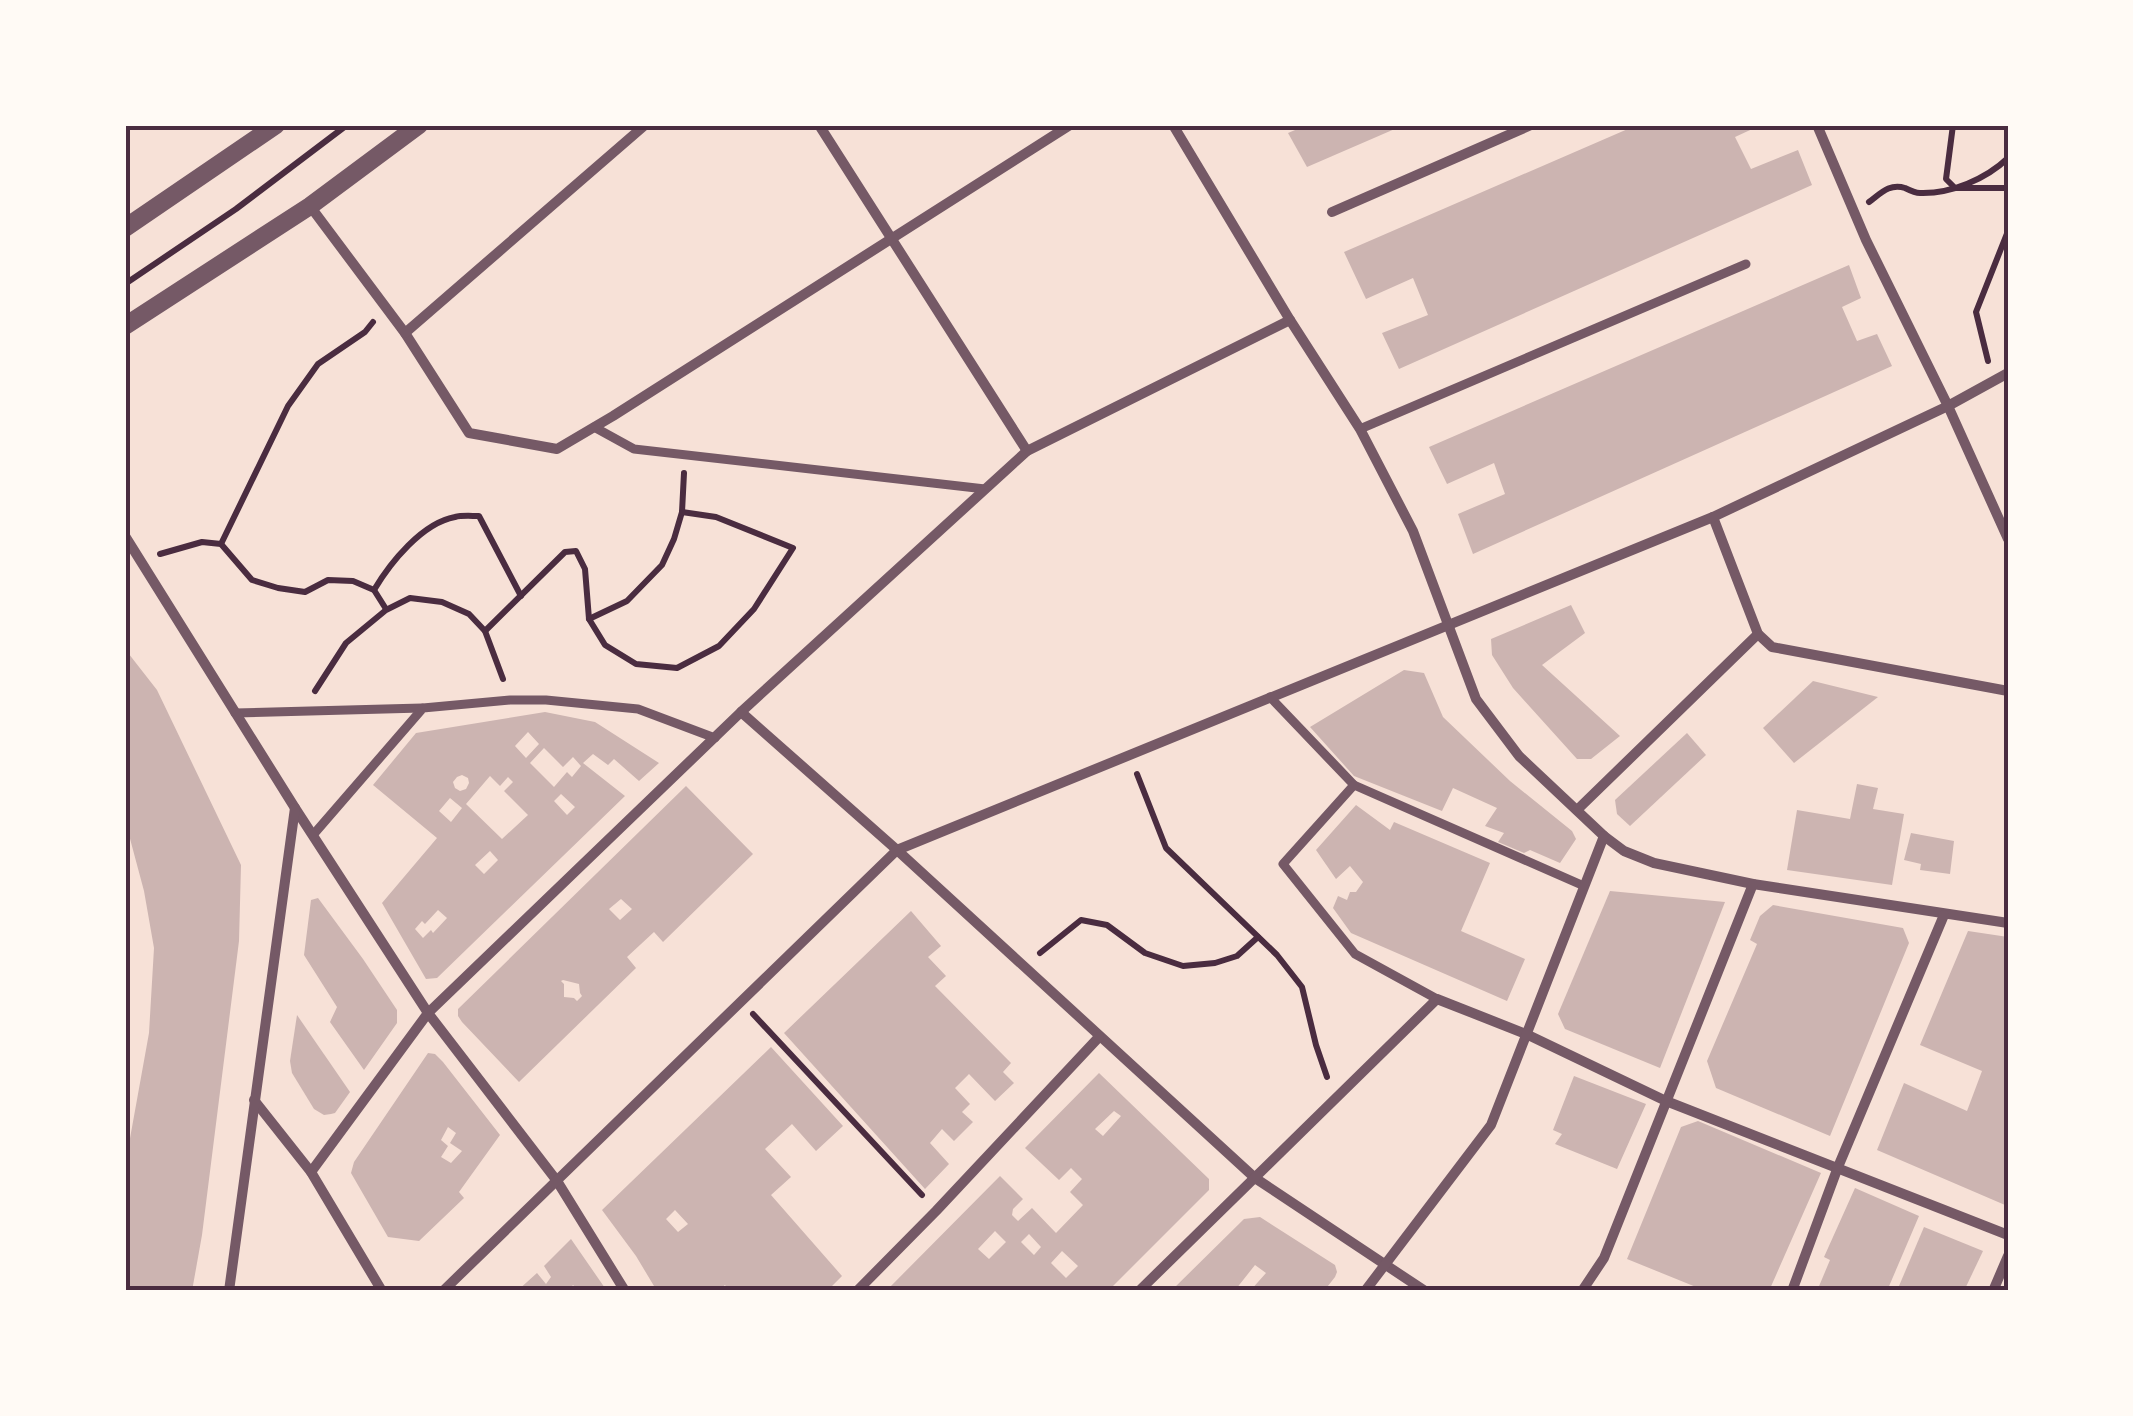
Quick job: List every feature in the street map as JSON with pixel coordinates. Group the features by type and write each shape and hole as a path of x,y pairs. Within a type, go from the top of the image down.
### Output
{"street":[{"path":"125,228 276,125"},
{"path":"125,326 310,206 419,125"},
{"path":"405,333 644,125"},
{"path":"819,125 1027,451"},
{"path":"310,206 405,333 469,433 557,448 1070,125"},
{"path":"1173,125 1360,429 1413,531 1476,698 1519,756 1604,836 1624,851 1654,863 1754,884 2008,923"},
{"path":"1332,212 1531,125"},
{"path":"1817,125 2008,539"},
{"path":"1360,429 1746,264"},
{"path":"311,1172 428,1014 741,712 1027,451 1290,320"},
{"path":"442,1291 897,850 1713,517 1948,406 2008,373"},
{"path":"594,428 634,450 985,489"},
{"path":"1713,517 1758,634 1772,647 2008,691"},
{"path":"125,536 428,1014 556,1180 625,1291"},
{"path":"1577,810 1758,634"},
{"path":"1270,697 1354,785 1584,886"},
{"path":"235,713 546,700 638,709 715,738"},
{"path":"313,835 423,708"},
{"path":"741,712 1254,1178 1425,1291"},
{"path":"1354,785 1283,864 1354,954 1436,998 1526,1034 1666,1101 2008,1234"},
{"path":"229,1291 295,808"},
{"path":"1365,1291 1490,1125 1604,836"},
{"path":"1582,1291 1604,1258 1754,884"},
{"path":"1792,1291 1838,1167 1944,915"},
{"path":"1139,1291 1436,998"},
{"path":"857,1291 1099,1037"},
{"path":"254,1100 311,1172 382,1291"},
{"path":"1994,1291 2008,1256"}],"path":[{"path":"125,284 236,209 346,125"},
{"path":"1953,125 1946,179 1955,188"},
{"path":"1955,188 1995,171 2008,158"},
{"path":"1855,212 1897,186 1918,193 2008,188"},
{"path":"1993,381 1976,312 2008,230"},
{"path":"222,544 288,406 318,364 365,332 385,307"},
{"path":"589,619 627,601 662,565 682,512 685,455"},
{"path":"485,631 565,552 576,551 585,569 589,619 605,646 636,664 676,668 718,646 754,609 794,548 716,518 682,512"},
{"path":"374,590 388,567 424,532 453,517 479,516 520,596"},
{"path":"140,562 202,542 222,544 252,580 304,592 328,580 353,581 374,590 386,610"},
{"path":"310,712 313,695 346,642 386,610 410,598 442,602 469,614 485,631 510,700"},
{"path":"1128,755 1148,796 1166,848 1277,955 1302,987 1324,1073 1340,1094"},
{"path":"1026,968 1048,945 1082,920 1106,926 1146,953 1184,966 1215,964 1237,956 1258,938"},
{"path":"741,1000 936,1211"}],"building":[{"path":"1307,125 1404,125 1307,167 1288,133"},
{"path":"1637,125 1761,125 1735,137 1751,169 1798,150 1812,185 1399,369 1382,333 1428,315 1413,278 1366,299 1344,252"},
{"path":"1849,265 1861,298 1842,307 1857,341 1877,334 1892,366 1473,554 1458,514 1505,494 1494,463 1447,484 1429,447"},
{"path":"1571,605 1585,633 1542,665 1620,736 1591,759 1577,759 1513,688 1492,655 1491,639"},
{"path":"125,649 157,690 241,865 239,941 192,1291 125,1291 125,1166 149,1033 154,948 125,820"},
{"path":"1404,670 1424,673 1443,717 1510,781 1572,831 1576,839 1560,863 1498,842 1504,833 1485,826 1497,808 1453,788 1442,811 1354,776 1310,727"},
{"path":"1813,681 1878,697 1794,763 1763,728"},
{"path":"545,712 595,722 659,763 639,781 614,759 608,765 593,754 583,763 625,796 437,978 426,979 382,903 437,838 373,785 416,733","holes":["528,732 539,744 526,758 515,746","544,748 563,767 573,757 581,766 572,777 567,772 554,787 530,763","462,775 469,783 460,791 453,782","490,776 500,786 508,777 513,782 504,791 528,815 502,839 466,804","561,794 575,807 567,815 554,801","450,798 462,808 451,822 439,811","490,851 498,860 484,874 475,865","438,910 447,918 423,938 415,929 422,921 425,924"]},
{"path":"1687,733 1706,755 1630,826 1617,814 1615,800"},
{"path":"1857,784 1878,788 1873,809 1904,814 1892,885 1787,870 1797,810 1850,819"},
{"path":"686,786 753,854 663,942 654,932 627,957 636,968 519,1082 462,1022 458,1009","holes":["621,899 632,909 620,920 609,909","563,980 579,984 582,996 577,1001 564,997"]},
{"path":"1356,805 1390,830 1394,822 1490,863 1461,931 1525,959 1507,1001 1351,933 1333,908 1338,896 1347,900 1350,892 1356,892 1363,882 1350,866 1336,879 1316,850"},
{"path":"1911,833 1954,841 1950,874 1920,870 1921,864 1904,860"},
{"path":"1610,891 1725,902 1660,1068 1565,1029 1558,1014"},
{"path":"318,898 397,1010 397,1023 364,1070 330,1022 337,1007 304,955 311,900"},
{"path":"1773,905 1903,928 1909,943 1830,1136 1716,1088 1707,1061 1757,944 1750,940 1760,916"},
{"path":"911,911 941,946 928,957 946,976 935,986 1011,1063 1003,1072 1014,1083 995,1101 969,1074 955,1088 970,1104 962,1112 973,1122 954,1141 942,1129 930,1143 949,1164 925,1189 784,1033"},
{"path":"1968,931 2008,937 2005,1205 1877,1150 1904,1083 1967,1111 1982,1071 1920,1045"},
{"path":"297,1015 350,1092 335,1113 324,1115 314,1109 292,1073 290,1061"},
{"path":"771,1047 843,1126 816,1151 792,1124 765,1149 791,1177 771,1195 842,1276 827,1291 729,1291 725,1285 718,1291 657,1291 602,1210","holes":["675,1210 688,1224 678,1232 666,1219"]},
{"path":"428,1053 443,1062 500,1135 459,1192 464,1198 419,1241 388,1237 351,1173 354,1162","holes":["448,1127 456,1133 450,1143 462,1151 451,1163 441,1157 448,1146 441,1140"]},
{"path":"1099,1073 1209,1179 1209,1190 1108,1291 886,1291 1000,1176 1023,1199 1012,1215 1018,1221 1032,1208 1056,1233 1083,1205 1070,1192 1082,1179 1071,1168 1059,1180 1025,1148","holes":["1114,1111 1121,1116 1103,1136 1095,1129","995,1231 1006,1242 989,1259 978,1249","1029,1234 1041,1247 1034,1255 1021,1242","1062,1251 1078,1266 1066,1278 1051,1263"]},
{"path":"1574,1076 1646,1104 1617,1169 1555,1144 1562,1134 1553,1130"},
{"path":"1698,1121 1821,1173 1769,1291 1694,1291 1696,1287 1627,1259 1681,1127"},
{"path":"1855,1188 1919,1216 1887,1291 1817,1291 1830,1260 1824,1257"},
{"path":"1260,1217 1335,1265 1335,1277 1324,1291 1250,1291 1266,1273 1255,1265 1230,1291 1171,1291 1244,1219"},
{"path":"1924,1227 1983,1251 1964,1291 1910,1291 1899,1286"},
{"path":"571,1239 607,1291 579,1291 573,1285 568,1291 517,1291 537,1273 546,1284 551,1277 544,1266"}]}
